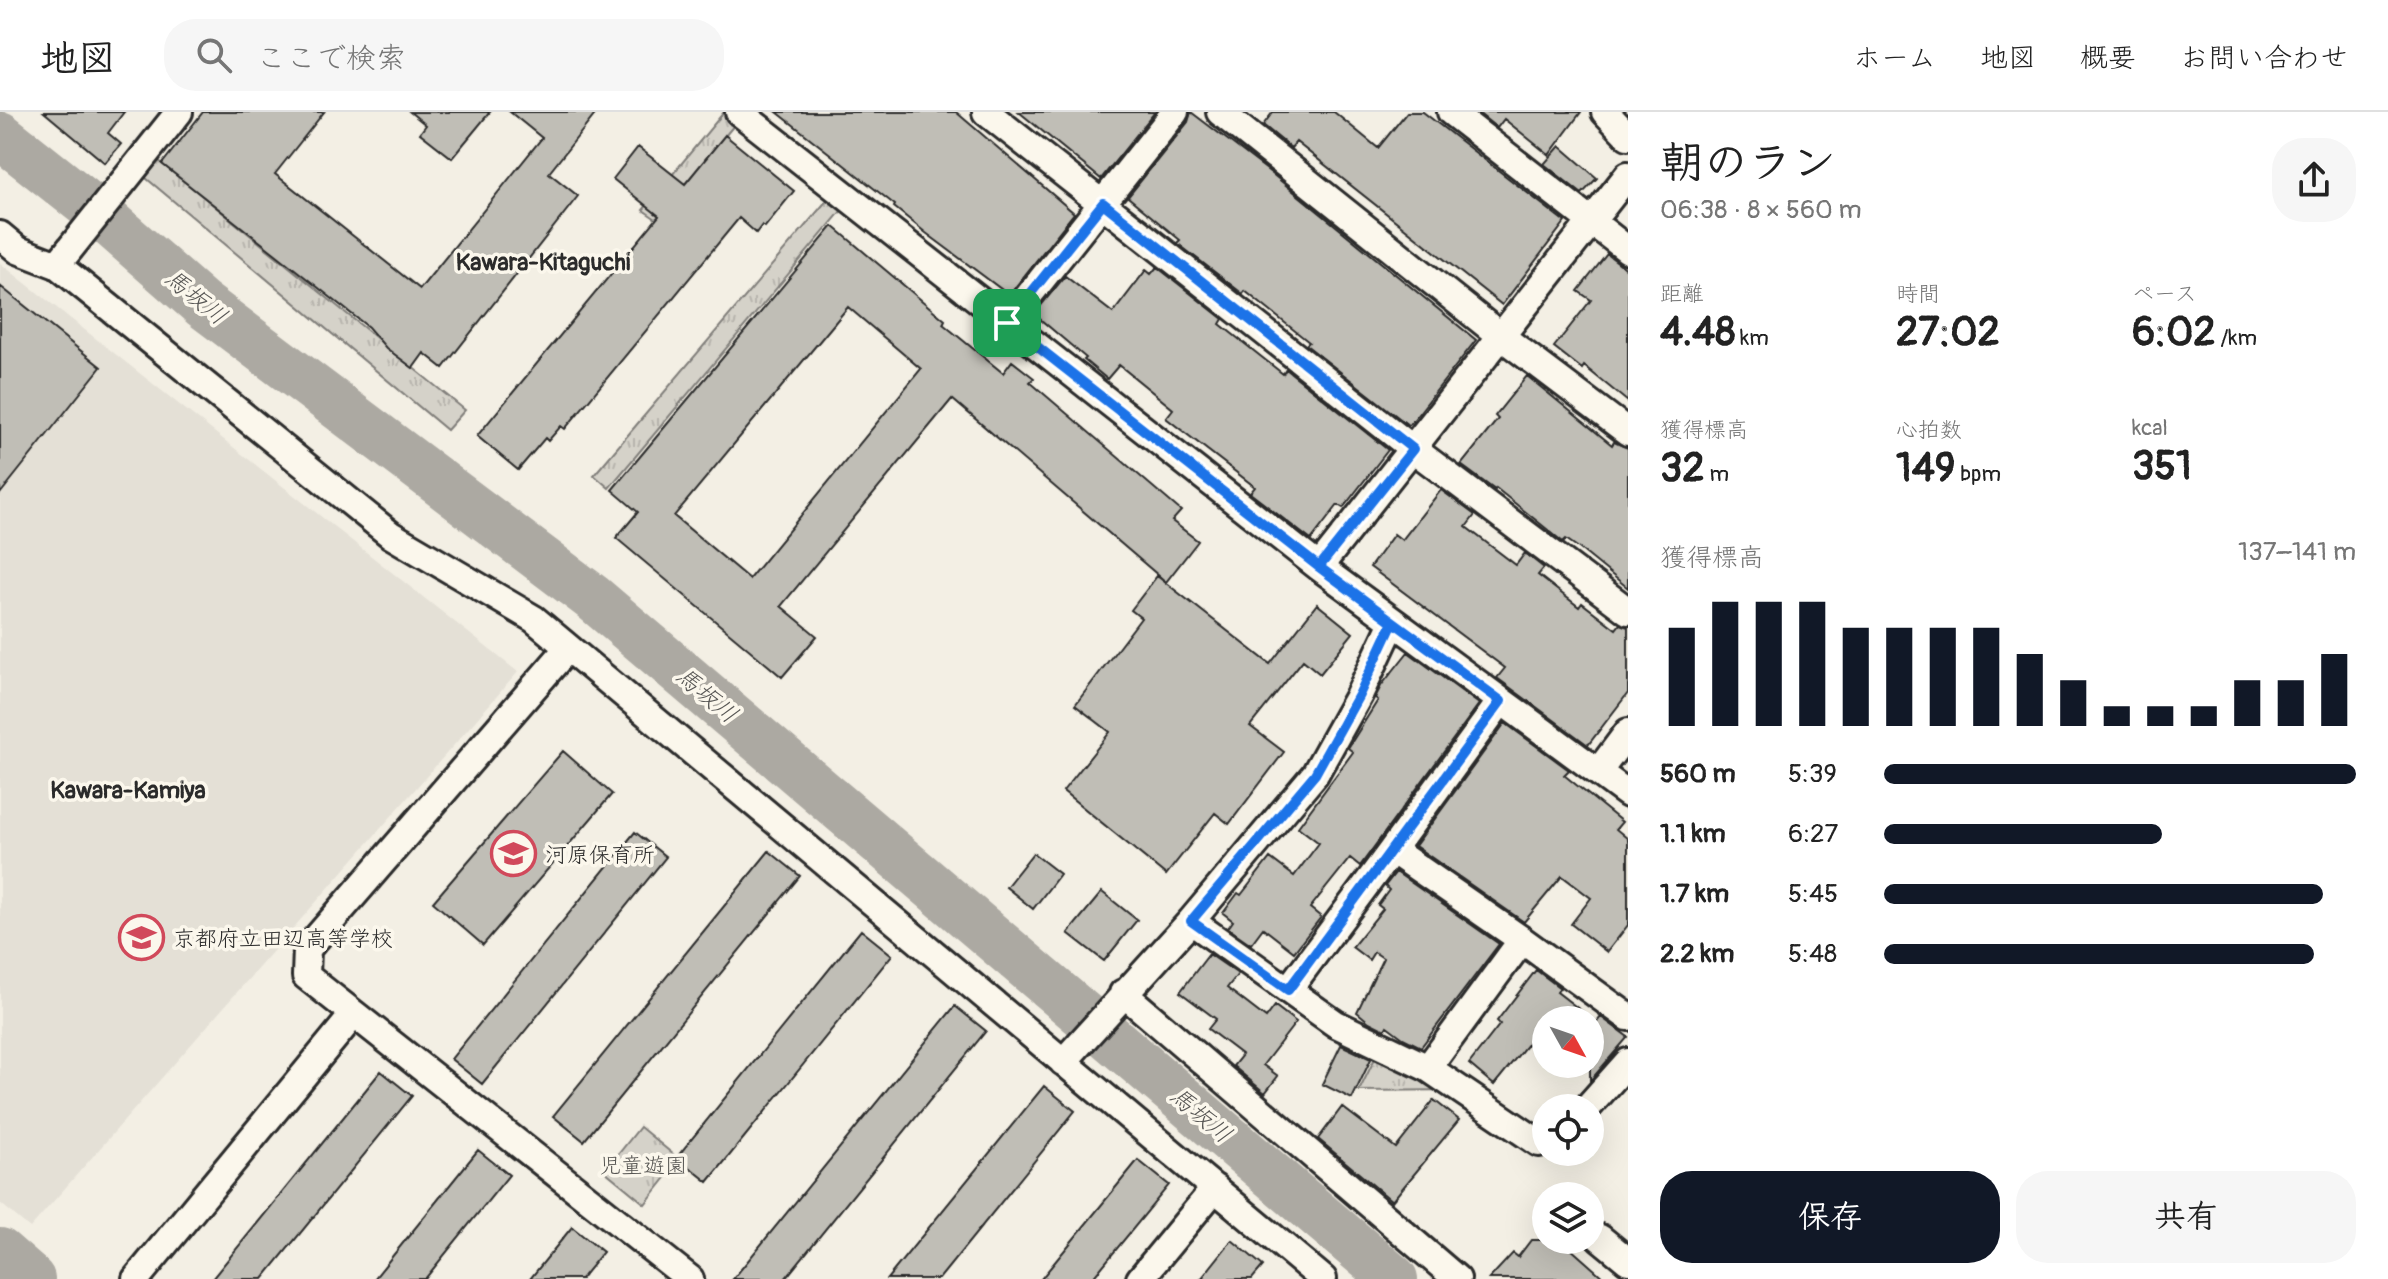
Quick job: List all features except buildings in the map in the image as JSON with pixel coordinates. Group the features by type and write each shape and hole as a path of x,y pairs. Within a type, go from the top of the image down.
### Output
{"street":[{"path":"57,265 179,112"},
{"path":"739,112 1319,567 1628,794"},
{"path":"986,112 1413,449 1628,611"},
{"path":"1007,323 1175,112"},
{"path":"1220,112 1502,337 1628,432"},
{"path":"1451,112 1628,250"},
{"path":"1605,112 1628,136"},
{"path":"1319,567 1628,175"},
{"path":"0,235 18,250 57,265 391,535 534,619 1068,1057 1323,1279"},
{"path":"1068,1057 1191,921 1315,774 1359,695 1393,622"},
{"path":"568,648 307,949 306,976 690,1279"},
{"path":"1288,990 1501,701"},
{"path":"1598,772 1628,732"},
{"path":"1392,850 1628,1017"},
{"path":"1191,921 1336,1024 1428,1068 1532,1138"},
{"path":"1428,1068 1522,940"},
{"path":"1116,1001 1457,1279"},
{"path":"136,1279 354,1014"},
{"path":"1599,1094 1628,1062"},
{"path":"1140,1279 1215,1188"},
{"path":"1604,1241 1628,1261"}],"shaded area":[{"name":"京都府立田辺高等学校","path":"0,263 518,672 30,1228 0,1203"}],"green space":[{"path":"724,112 733,112 740,118 656,219 643,210"},
{"path":"153,156 465,410 447,430 140,173"},
{"path":"834,192 848,203 609,488 594,475"},
{"path":"1380,1048 1457,1090 1359,1091"},
{"name":"児童遊園","path":"640,1127 680,1160 645,1204 605,1171"}],"waterway":[{"name":"馬坂川","path":"0,135 97,212 202,304 593,598 1394,1279"},
{"path":"0,1252 31,1279"}],"place":[{"name":"河原保育所","path":"514,854"},
{"name":"京都府立田辺高等学校","path":"142,938"}],"district":[{"name":"Kawara-Kitaguchi","path":"543,262"},
{"name":"Kawara-Kamiya","path":"128,790"}],"route":[{"path":"1007,323 1103,203 1413,449 1319,567 1501,701 1288,990 1191,921 1315,774 1359,695 1393,622 1319,567 1007,323"}]}
